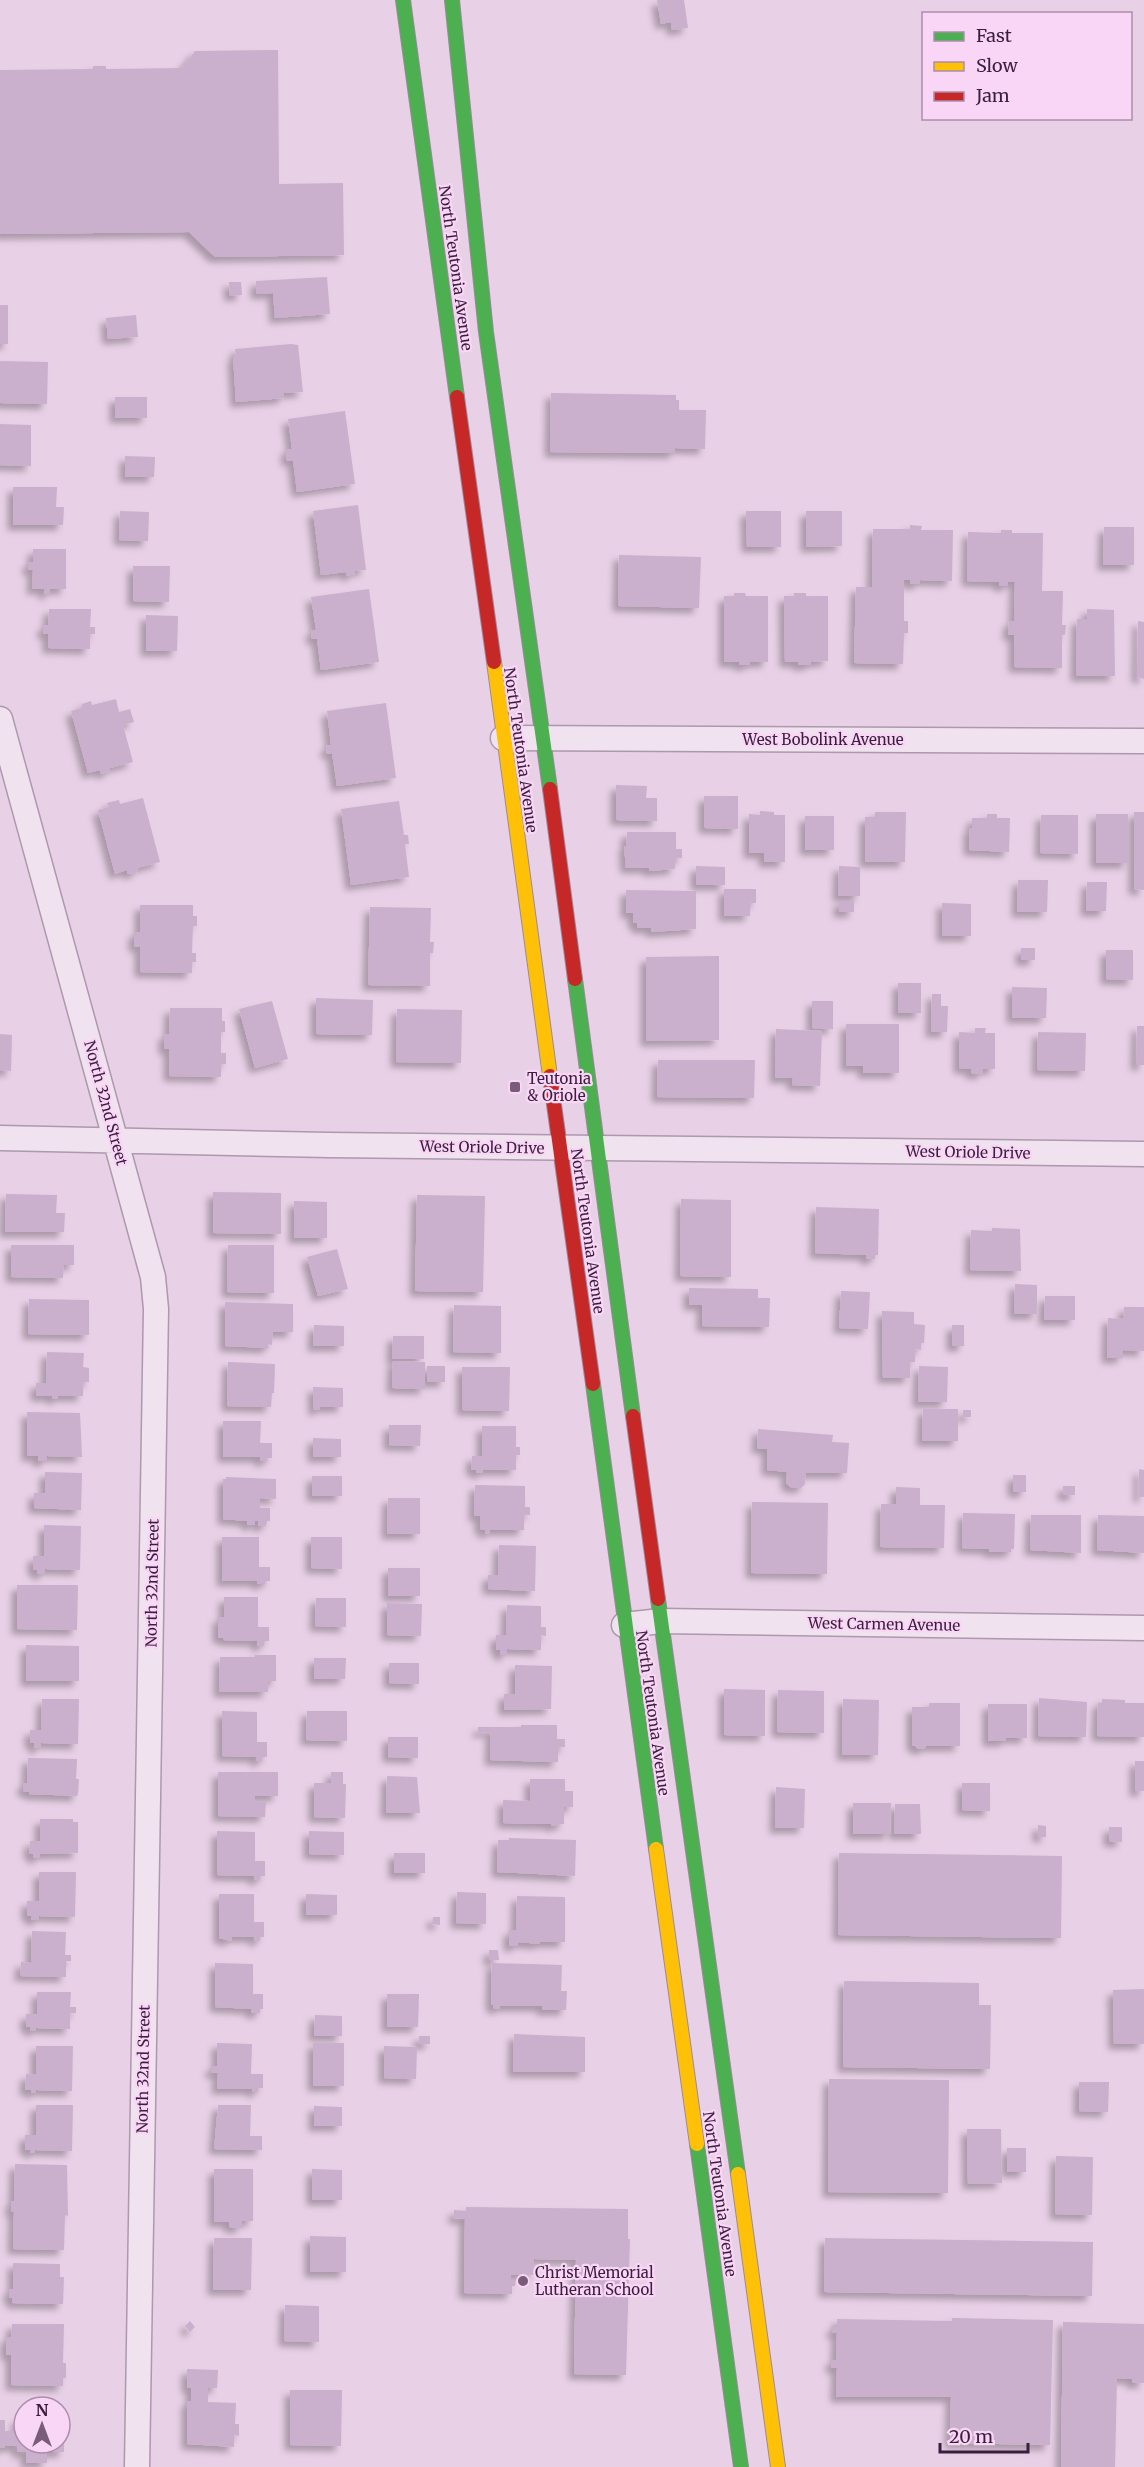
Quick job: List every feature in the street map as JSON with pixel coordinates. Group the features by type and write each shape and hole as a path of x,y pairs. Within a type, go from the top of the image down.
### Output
{"main road":[{"name":"North Teutonia Avenue","path":"402,0 741,2467"},
{"name":"North Teutonia Avenue","path":"452,0 486,332 778,2467"}],"street":[{"name":"North 32nd Street","path":"0,719 153,1277 156,1309 137,2467"},
{"name":"West Bobolink Avenue","path":"503,738 1144,741"},
{"name":"West Oriole Drive","path":"0,1138 329,1145 1144,1154"},
{"name":"West Carmen Avenue","path":"624,1625 662,1621 1144,1628"}],"building":[{"path":"657,0 684,0 688,28 672,30 671,22 661,24"},
{"path":"278,50 279,184 343,183 344,255 215,257 189,232 0,234 0,70 93,69 93,66 106,66 106,69 182,68 195,51"},
{"path":"327,277 330,314 275,318 273,293 256,294 256,281"},
{"path":"229,282 241,282 242,295 230,296"},
{"path":"0,305 8,305 8,344 0,344"},
{"path":"136,315 138,337 108,339 106,318"},
{"path":"298,345 303,392 284,393 284,398 236,402 233,356 236,356 235,349"},
{"path":"0,361 48,362 47,404 0,403"},
{"path":"551,393 676,395 676,400 679,400 679,410 706,410 705,449 675,448 675,453 550,452"},
{"path":"115,397 147,397 147,418 115,418"},
{"path":"345,411 355,484 297,492 293,460 287,461 286,449 292,449 288,419"},
{"path":"0,424 31,425 31,466 0,465"},
{"path":"125,456 155,457 154,477 125,477"},
{"path":"13,487 57,487 56,507 64,507 63,525 13,525"},
{"path":"358,505 366,570 354,571 355,574 346,576 346,572 321,575 313,511"},
{"path":"120,511 149,512 148,541 119,540"},
{"path":"746,511 781,511 781,547 747,547"},
{"path":"806,511 842,511 842,546 806,547"},
{"path":"910,525 922,526 921,530 953,530 952,581 920,580 919,584 910,584 910,580 904,580 904,621 908,621 908,633 904,633 903,664 854,663 856,587 872,587 873,529 910,529"},
{"path":"1104,527 1134,527 1134,565 1103,565"},
{"path":"1001,530 1012,530 1012,533 1043,533 1042,591 1063,591 1062,625 1066,625 1065,635 1062,635 1062,668 1014,667 1014,635 1008,635 1009,621 1014,621 1015,582 1008,582 1008,586 999,586 999,582 967,581 968,532 1001,533"},
{"path":"33,549 66,549 66,589 50,589 50,594 44,594 44,589 32,589 33,570 28,570 28,562 33,562"},
{"path":"619,555 701,557 699,608 618,606"},
{"path":"133,566 170,566 169,602 133,601"},
{"path":"369,589 379,662 321,670 317,639 312,639 311,630 316,630 311,597"},
{"path":"734,593 745,593 746,596 768,596 768,662 750,662 750,665 739,665 739,662 724,662 724,596 734,596"},
{"path":"794,593 806,593 806,596 828,596 828,661 811,662 811,665 785,662 784,596 794,596"},
{"path":"49,609 91,609 90,627 95,627 95,634 90,634 90,649 48,648 48,634 43,634 43,625 48,625"},
{"path":"1087,609 1114,610 1115,676 1076,676 1077,619 1087,619"},
{"path":"146,615 178,616 177,651 146,651"},
{"path":"1138,621 1144,622 1144,679 1137,677"},
{"path":"116,699 119,712 130,709 134,722 123,725 133,762 110,768 110,771 101,774 100,770 88,773 71,711 82,708 82,704 91,701 92,705"},
{"path":"386,703 396,778 337,786 332,753 327,754 326,746 331,745 327,711"},
{"path":"616,785 647,786 646,798 657,798 657,821 616,820"},
{"path":"704,796 738,796 738,829 704,828"},
{"path":"143,798 160,862 137,868 138,872 128,874 127,870 115,874 98,810 109,807 107,803 119,800 120,804"},
{"path":"399,801 404,835 408,835 409,844 405,844 409,877 351,885 341,809"},
{"path":"760,811 785,815 785,862 764,862 764,853 749,853 749,814 760,815"},
{"path":"875,812 906,812 905,862 865,862 865,817 875,817"},
{"path":"1134,812 1144,812 1144,890 1134,889"},
{"path":"987,814 997,814 997,818 1010,818 1009,852 969,850 969,828 972,828 972,818 987,818"},
{"path":"1096,814 1128,814 1128,863 1096,863"},
{"path":"1041,815 1078,815 1078,854 1040,853"},
{"path":"805,816 834,816 834,850 805,850"},
{"path":"627,832 676,832 676,849 682,849 682,858 676,858 675,869 649,871 649,868 626,868 624,846 626,846"},
{"path":"696,866 725,867 725,885 696,885"},
{"path":"839,866 860,867 860,896 838,896"},
{"path":"1018,880 1048,880 1047,912 1017,912"},
{"path":"1087,882 1107,882 1106,911 1086,911"},
{"path":"724,889 756,889 756,903 750,903 750,916 724,916"},
{"path":"626,890 696,891 696,929 651,932 651,928 637,928 637,923 633,923 633,913 626,913"},
{"path":"839,901 854,901 854,912 839,912"},
{"path":"942,903 971,904 971,936 942,936"},
{"path":"140,905 193,905 193,916 197,916 197,926 193,926 192,953 196,953 196,962 192,962 192,973 140,972 140,946 134,947 134,932 140,932"},
{"path":"370,907 431,908 430,942 434,942 433,953 430,953 430,986 368,985"},
{"path":"1021,948 1035,948 1035,960 1021,960"},
{"path":"1106,950 1133,950 1133,980 1106,979"},
{"path":"719,956 719,1040 646,1041 646,957"},
{"path":"898,983 921,983 921,1013 898,1013"},
{"path":"1012,987 1047,988 1046,1018 1012,1018"},
{"path":"932,994 941,994 941,1006 948,1006 947,1032 931,1032"},
{"path":"316,998 373,1000 372,1035 316,1034"},
{"path":"272,1001 288,1059 255,1068 239,1009"},
{"path":"812,1001 833,1001 833,1029 812,1028"},
{"path":"170,1008 222,1008 225,1032 221,1032 221,1053 226,1053 226,1064 221,1064 221,1077 169,1076 169,1049 164,1049 164,1034 169,1034"},
{"path":"397,1009 462,1010 461,1063 396,1062"},
{"path":"846,1024 899,1024 899,1073 863,1073 863,1066 846,1066"},
{"path":"1137,1026 1144,1026 1144,1065 1136,1065"},
{"path":"975,1028 986,1028 985,1033 995,1033 995,1069 983,1069 983,1074 971,1073 971,1069 959,1068 959,1032 975,1033"},
{"path":"776,1029 822,1031 820,1086 792,1085 793,1078 775,1078"},
{"path":"1038,1032 1086,1033 1085,1071 1037,1070"},
{"path":"0,1034 12,1035 11,1071 0,1070"},
{"path":"658,1060 755,1060 754,1098 657,1097"},
{"path":"213,1192 281,1193 281,1234 213,1233"},
{"path":"6,1194 57,1195 56,1213 65,1213 64,1232 5,1232"},
{"path":"417,1195 485,1196 483,1292 415,1291"},
{"path":"681,1199 731,1200 731,1277 680,1276"},
{"path":"294,1201 327,1202 327,1238 294,1238"},
{"path":"816,1207 879,1209 878,1255 875,1255 875,1259 866,1259 866,1255 815,1253"},
{"path":"992,1228 1020,1229 1021,1271 970,1270 971,1230 992,1231"},
{"path":"11,1245 74,1245 74,1265 64,1265 63,1278 11,1277"},
{"path":"228,1245 274,1245 274,1293 227,1292"},
{"path":"337,1249 348,1289 318,1296 307,1257"},
{"path":"1015,1284 1037,1285 1037,1314 1014,1314"},
{"path":"689,1288 758,1289 758,1298 770,1298 769,1327 702,1326 702,1305 689,1305"},
{"path":"841,1291 870,1292 868,1329 839,1328"},
{"path":"1045,1296 1075,1296 1075,1320 1044,1320"},
{"path":"29,1299 89,1300 89,1335 28,1334"},
{"path":"225,1302 293,1304 293,1332 273,1332 272,1345 268,1344 268,1348 225,1346"},
{"path":"454,1305 501,1306 501,1353 453,1352"},
{"path":"1124,1307 1144,1307 1144,1351 1123,1350 1123,1358 1107,1358 1108,1318 1123,1319"},
{"path":"882,1311 914,1312 914,1324 925,1325 924,1343 921,1343 921,1350 915,1349 915,1362 910,1362 910,1378 883,1378"},
{"path":"314,1325 344,1326 344,1346 313,1346"},
{"path":"952,1325 964,1325 964,1346 952,1346"},
{"path":"393,1336 424,1336 424,1359 392,1359"},
{"path":"47,1352 84,1353 83,1367 89,1368 89,1382 83,1382 83,1396 58,1396 58,1399 52,1399 52,1396 36,1396 36,1383 46,1383"},
{"path":"393,1361 425,1362 425,1389 392,1388"},
{"path":"228,1362 275,1364 271,1407 227,1406"},
{"path":"427,1366 445,1366 445,1382 427,1382"},
{"path":"919,1366 948,1367 947,1402 918,1402"},
{"path":"462,1367 510,1367 509,1411 462,1410"},
{"path":"313,1387 343,1388 343,1407 320,1407 320,1410 314,1410"},
{"path":"923,1409 958,1409 958,1441 922,1441"},
{"path":"963,1410 971,1410 971,1417 963,1417"},
{"path":"27,1412 80,1413 82,1457 47,1456 47,1461 38,1461 38,1456 27,1456"},
{"path":"223,1421 261,1421 260,1443 272,1443 272,1458 260,1461 260,1457 223,1457"},
{"path":"389,1425 421,1425 420,1446 389,1445"},
{"path":"482,1426 516,1426 516,1447 520,1447 520,1455 516,1455 516,1470 483,1470 483,1473 476,1473 476,1470 471,1470 472,1456 482,1456"},
{"path":"758,1429 833,1435 832,1442 849,1443 847,1473 806,1473 805,1484 801,1488 790,1487 786,1483 787,1472 767,1470 767,1449 757,1448"},
{"path":"313,1438 341,1439 341,1457 313,1457"},
{"path":"1139,1469 1144,1470 1144,1497 1139,1497"},
{"path":"45,1472 82,1473 81,1510 34,1508 34,1493 45,1493"},
{"path":"1013,1475 1026,1475 1026,1492 1013,1492"},
{"path":"312,1476 342,1476 342,1496 312,1496"},
{"path":"226,1477 276,1479 276,1499 260,1498 260,1508 270,1508 270,1521 267,1521 266,1526 258,1526 258,1521 255,1521 255,1525 247,1525 247,1521 223,1519 223,1479"},
{"path":"475,1485 525,1486 525,1507 530,1507 530,1515 524,1515 524,1530 490,1530 490,1534 480,1529 480,1516 474,1516"},
{"path":"1063,1486 1075,1486 1075,1495 1063,1495"},
{"path":"896,1487 920,1488 920,1505 945,1505 944,1548 880,1547 881,1504 896,1504"},
{"path":"388,1498 420,1498 420,1534 387,1534"},
{"path":"752,1502 828,1503 827,1574 751,1573"},
{"path":"963,1513 1015,1514 1014,1549 1011,1549 1011,1552 989,1552 989,1549 962,1548"},
{"path":"1031,1515 1081,1515 1081,1553 1030,1550"},
{"path":"1098,1515 1144,1516 1144,1553 1097,1550"},
{"path":"44,1525 81,1526 80,1570 45,1569 45,1574 37,1574 37,1570 33,1570 33,1556 44,1556"},
{"path":"222,1537 259,1537 259,1567 270,1567 270,1581 257,1584 257,1581 222,1581"},
{"path":"311,1537 342,1537 342,1569 311,1568"},
{"path":"499,1545 536,1546 535,1591 488,1589 488,1575 498,1575"},
{"path":"388,1568 420,1568 420,1596 388,1596"},
{"path":"17,1585 78,1585 77,1630 17,1629"},
{"path":"224,1597 258,1597 258,1627 269,1627 269,1641 264,1641 264,1646 257,1646 257,1641 218,1638 218,1617 224,1617"},
{"path":"316,1598 346,1598 346,1627 315,1626"},
{"path":"387,1603 422,1604 421,1636 387,1635"},
{"path":"507,1605 541,1606 541,1627 546,1627 546,1636 541,1635 541,1650 507,1649 507,1655 500,1655 500,1650 496,1650 496,1635 506,1635"},
{"path":"26,1645 79,1646 79,1681 26,1681"},
{"path":"255,1655 276,1655 276,1681 268,1681 268,1692 219,1692 220,1657 255,1657"},
{"path":"314,1658 346,1658 345,1679 314,1679"},
{"path":"389,1663 419,1663 419,1684 389,1683"},
{"path":"515,1665 552,1666 551,1709 504,1710 504,1694 515,1694"},
{"path":"724,1689 765,1690 765,1736 724,1735"},
{"path":"778,1690 824,1691 824,1733 777,1732"},
{"path":"1039,1698 1087,1702 1086,1737 1038,1736"},
{"path":"42,1699 79,1699 78,1744 41,1743 41,1748 34,1748 34,1743 30,1743 30,1730 41,1730"},
{"path":"843,1699 879,1700 878,1755 842,1755"},
{"path":"1102,1699 1125,1700 1125,1703 1144,1703 1144,1737 1097,1736 1098,1703 1102,1703"},
{"path":"929,1703 960,1703 960,1746 926,1746 924,1749 918,1749 912,1746 912,1707 929,1707"},
{"path":"988,1704 1027,1704 1027,1738 988,1741"},
{"path":"222,1711 257,1712 257,1742 267,1742 267,1757 262,1757 262,1761 256,1761 256,1757 222,1756"},
{"path":"307,1711 347,1711 347,1741 306,1740"},
{"path":"521,1725 557,1725 557,1739 565,1739 565,1747 558,1747 558,1762 490,1760 491,1732 478,1732 478,1727 521,1727"},
{"path":"388,1737 418,1737 418,1758 388,1757"},
{"path":"28,1758 77,1759 76,1779 79,1779 77,1796 29,1794 30,1792 23,1791 23,1783 27,1783"},
{"path":"1135,1761 1144,1761 1144,1791 1135,1791"},
{"path":"218,1772 278,1772 278,1796 255,1796 255,1802 266,1802 265,1817 218,1816"},
{"path":"331,1772 343,1772 343,1784 346,1784 345,1818 314,1817 314,1783 331,1783"},
{"path":"387,1776 417,1777 420,1813 386,1813"},
{"path":"530,1779 565,1779 565,1791 573,1791 573,1807 564,1807 564,1824 551,1826 551,1824 503,1823 503,1800 530,1801"},
{"path":"962,1783 990,1783 990,1811 962,1810"},
{"path":"776,1787 805,1789 804,1828 775,1828"},
{"path":"853,1803 891,1803 890,1834 853,1834"},
{"path":"895,1804 920,1804 921,1834 894,1834"},
{"path":"40,1819 73,1819 73,1822 78,1822 78,1853 40,1854 40,1858 33,1858 33,1854 29,1854 30,1841 40,1841"},
{"path":"1038,1825 1046,1826 1046,1837 1038,1837"},
{"path":"1109,1827 1122,1827 1122,1842 1109,1841"},
{"path":"217,1831 255,1832 255,1861 265,1861 265,1876 260,1876 260,1880 254,1880 254,1876 217,1875"},
{"path":"309,1831 344,1832 344,1855 309,1854"},
{"path":"509,1838 576,1840 575,1876 497,1872 498,1840 509,1840"},
{"path":"394,1853 425,1853 425,1873 394,1873"},
{"path":"839,1853 1062,1856 1061,1938 838,1935"},
{"path":"39,1872 76,1872 75,1917 39,1916 39,1920 31,1920 32,1916 27,1916 27,1901 39,1901"},
{"path":"457,1892 486,1893 486,1924 456,1923"},
{"path":"219,1894 254,1894 254,1922 264,1922 264,1937 260,1937 260,1941 254,1941 255,1937 232,1937 231,1941 219,1938"},
{"path":"306,1894 337,1895 337,1915 306,1915"},
{"path":"517,1896 565,1897 565,1942 540,1942 540,1944 518,1942 518,1946 509,1946 509,1930 516,1930"},
{"path":"433,1917 440,1917 440,1925 432,1924"},
{"path":"32,1931 66,1932 65,1955 71,1955 71,1961 66,1961 66,1977 20,1976 21,1962 31,1963"},
{"path":"489,1950 498,1950 499,1960 489,1960"},
{"path":"215,1963 253,1964 253,1994 263,1994 263,2009 260,2009 260,2013 251,2013 251,2009 215,2007"},
{"path":"492,1963 562,1965 561,1991 567,1991 566,2010 542,2010 542,2006 493,2008 491,2005"},
{"path":"844,1981 979,1983 979,2005 991,2005 990,2069 843,2067"},
{"path":"1144,1989 1144,2044 1114,2044 1113,1990"},
{"path":"37,1992 71,1992 70,2007 76,2007 76,2013 70,2013 70,2029 36,2028 36,2031 30,2031 30,2027 26,2027 26,2014 37,2014"},
{"path":"387,1994 419,1994 418,2027 387,2027"},
{"path":"315,2015 342,2016 342,2036 314,2036"},
{"path":"514,2034 585,2037 585,2072 513,2072"},
{"path":"419,2036 430,2036 430,2044 419,2044"},
{"path":"217,2043 252,2044 251,2074 263,2074 263,2088 258,2088 258,2092 252,2092 252,2089 217,2089 218,2073 211,2073 211,2066 217,2066"},
{"path":"313,2043 344,2043 344,2086 313,2086"},
{"path":"36,2046 73,2046 72,2091 36,2090 36,2093 31,2093 31,2090 25,2090 26,2074 36,2075"},
{"path":"384,2046 417,2047 416,2079 384,2078"},
{"path":"829,2079 949,2080 948,2193 828,2192"},
{"path":"1079,2082 1109,2082 1108,2112 1079,2111"},
{"path":"36,2105 73,2105 72,2151 35,2150 35,2153 30,2153 30,2150 25,2150 25,2135 36,2135"},
{"path":"218,2105 251,2105 250,2136 262,2136 262,2150 214,2149"},
{"path":"314,2106 342,2107 342,2126 314,2126"},
{"path":"967,2129 1001,2129 1002,2183 968,2184"},
{"path":"1007,2148 1026,2148 1026,2172 1007,2172"},
{"path":"1056,2156 1093,2157 1092,2215 1055,2214"},
{"path":"15,2164 67,2165 68,2216 65,2215 64,2250 13,2249 14,2212 11,2212 11,2201 14,2201"},
{"path":"214,2169 253,2169 253,2221 242,2221 242,2228 229,2227 229,2222 214,2222"},
{"path":"312,2169 342,2170 342,2200 312,2200"},
{"path":"466,2207 628,2209 628,2239 630,2239 626,2375 574,2374 576,2260 534,2259 534,2275 511,2275 511,2281 515,2281 512,2294 464,2293 465,2219 454,2218 454,2210 466,2211"},
{"path":"310,2236 346,2237 346,2272 310,2272"},
{"path":"214,2238 252,2238 251,2290 213,2290"},
{"path":"825,2238 1093,2242 1092,2296 824,2292"},
{"path":"13,2263 60,2264 60,2277 64,2277 63,2304 12,2303 12,2298 9,2298 9,2289 13,2289"},
{"path":"285,2305 319,2306 319,2342 284,2341"},
{"path":"952,2318 1053,2320 1050,2445 950,2443 951,2397 836,2397 837,2368 831,2368 831,2360 836,2360 837,2333 832,2333 832,2327 837,2327 837,2319 952,2321"},
{"path":"190,2321 195,2327 190,2332 185,2326"},
{"path":"1063,2322 1144,2324 1144,2383 1132,2383 1132,2379 1117,2378 1115,2467 1061,2467"},
{"path":"12,2324 64,2324 63,2363 66,2363 66,2378 63,2378 63,2386 11,2385 11,2355 6,2355 6,2337 11,2337"},
{"path":"187,2369 218,2370 217,2388 208,2388 208,2402 236,2403 235,2424 239,2424 239,2436 234,2435 234,2447 187,2444 187,2401 191,2401 191,2388 187,2388"},
{"path":"290,2390 342,2390 341,2446 290,2445"},
{"path":"0,2420 5,2420 5,2431 12,2431 12,2446 0,2448"},
{"path":"26,2455 47,2455 47,2463 26,2463"}],"traffic: fast":[{"path":"403,0 457,397"},
{"path":"452,0 486,332 550,789"},
{"path":"575,979 633,1416"},
{"path":"593,1384 656,1849"},
{"path":"658,1599 738,2174"},
{"path":"697,2144 741,2467"}],"traffic: slow":[{"path":"494,662 550,1076"},
{"path":"656,1849 697,2144"},
{"path":"738,2174 778,2467"}],"traffic: jam":[{"path":"457,397 494,662"},
{"path":"550,789 575,979"},
{"path":"550,1076 593,1384"},
{"path":"633,1416 658,1599"}],"place":[{"name":"Teutonia & Oriole","path":"515,1087"},
{"name":"Christ Memorial Lutheran School","path":"523,2281"}]}
